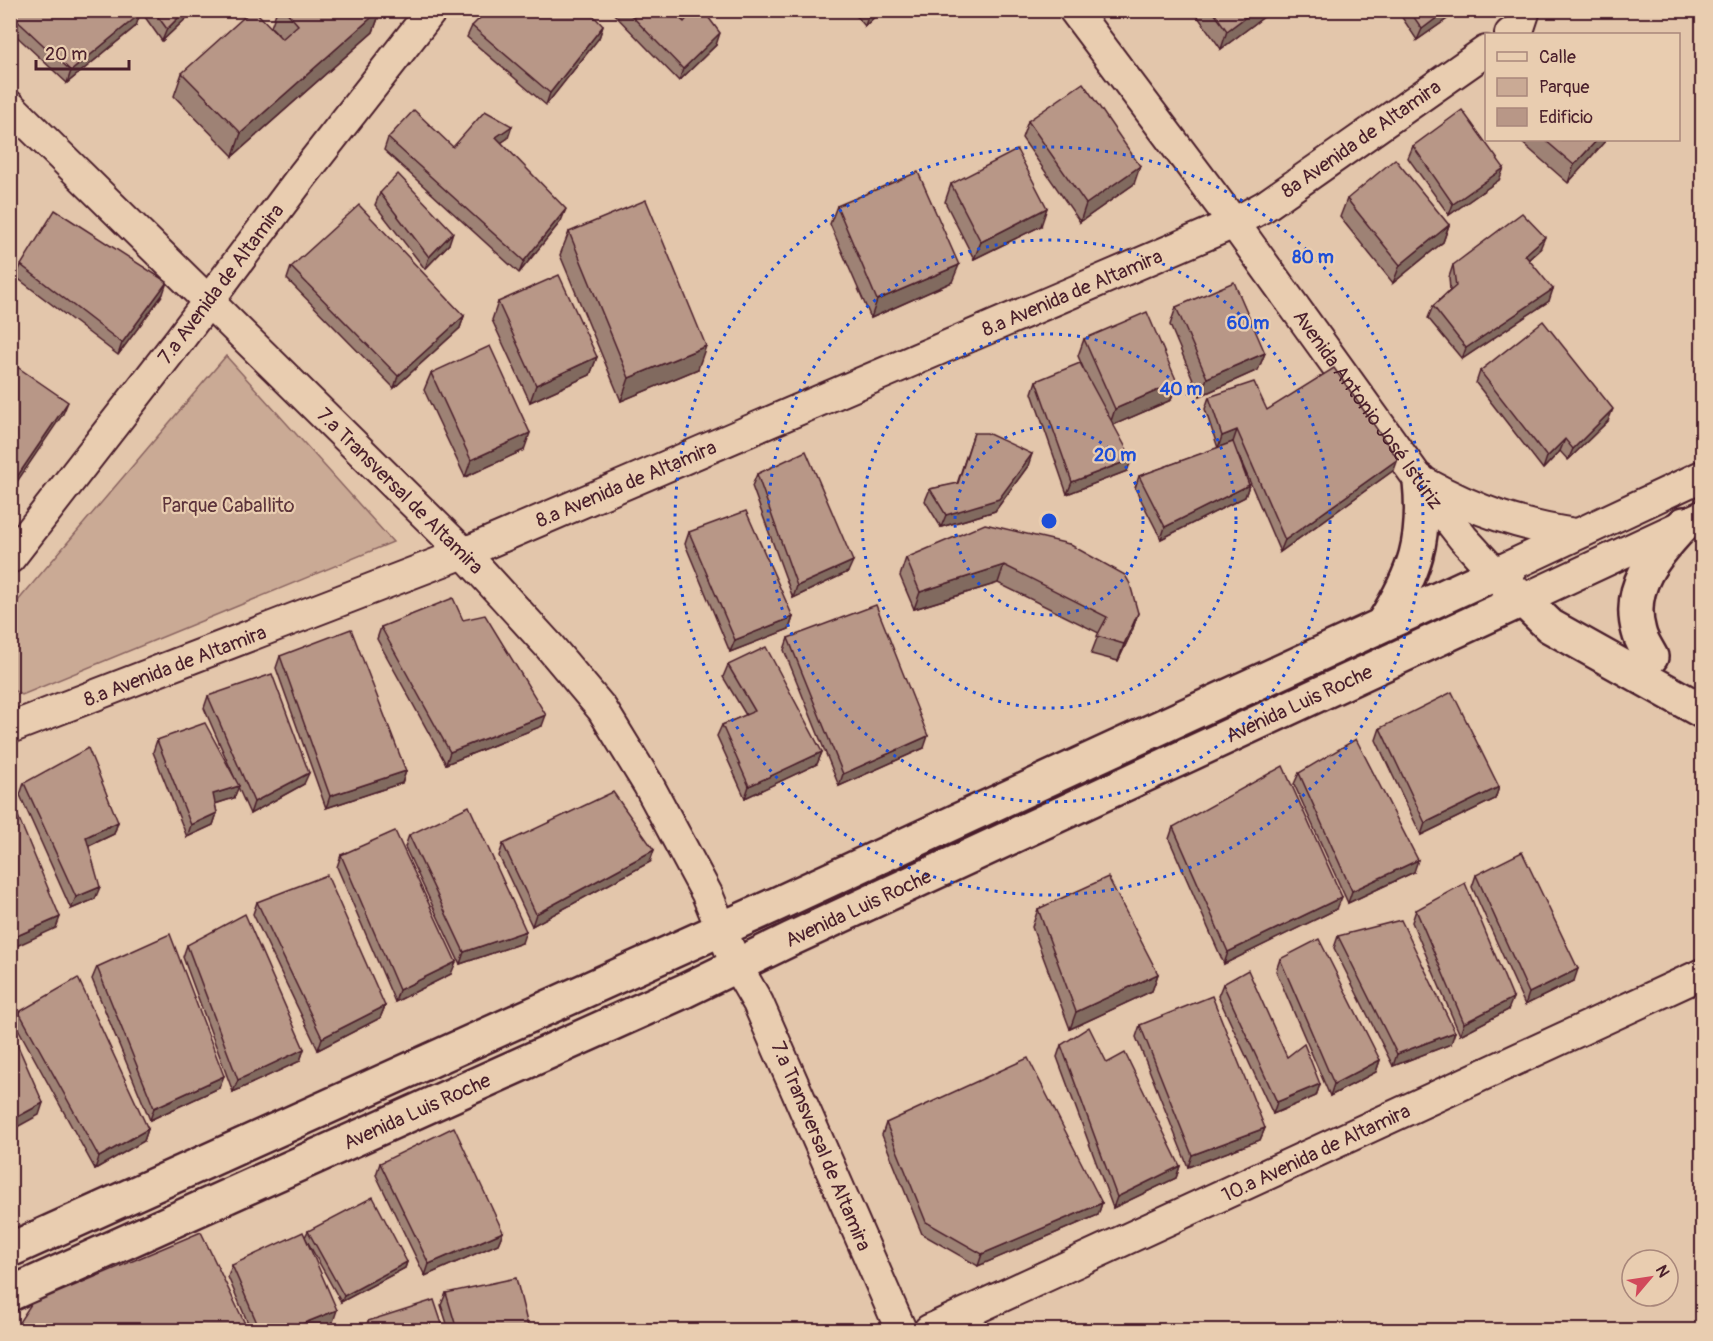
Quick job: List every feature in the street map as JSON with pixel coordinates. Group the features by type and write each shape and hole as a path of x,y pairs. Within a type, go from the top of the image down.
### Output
{"main road":[{"path":"1384,622 1405,587 1418,551 1423,503 1420,481"},
{"path":"1652,657 1639,634 1636,621 1636,596 1642,576 1655,556 1693,520"},
{"name":"Avenida Antonio José Istúriz","path":"1495,573 1550,626 1702,711"},
{"name":"Avenida Luis Roche","path":"10,1250 722,928 1495,573"},
{"name":"Avenida Antonio José Istúriz","path":"1524,599 1562,610 1702,686"},
{"name":"Avenida Luis Roche","path":"10,1294 684,991 1524,599"}],"street":[{"name":"7.ª Avenida de Altamira","path":"10,558 432,10"},
{"name":"Avenida Antonio José Istúriz","path":"1074,10 1234,224 1420,481 1463,538 1495,573"},
{"path":"1512,33 1519,28 1525,10"},
{"name":"8ª Avenida de Altamira","path":"1234,224 1273,201 1485,52"},
{"name":"7.ª Transversal de Altamira","path":"10,106 464,553 550,647 602,709 648,784 707,894 736,965 758,1003 901,1330"},
{"name":"8.ª Avenida de Altamira","path":"15,724 464,553 1234,224"},
{"name":"Avenida Luis Roche","path":"1495,573 1702,476"},
{"path":"1420,481 1488,513 1522,524 1576,534"},
{"name":"Avenida Luis Roche","path":"1524,599 1693,520"},
{"name":"10.ª Avenida de Altamira","path":"929,1330 1702,974"}],"green space":[{"name":"Parque Caballito","path":"226,356 393,542 22,695 11,689 11,609"}],"building":[{"path":"10,10 137,10 140,14 71,71 10,14"},
{"path":"153,10 186,10 167,29"},
{"path":"252,10 282,39 298,25 285,10 380,10 241,133 182,73"},
{"path":"488,10 588,10 603,26 550,93 472,26"},
{"path":"626,10 669,10 684,22 694,10 703,10 720,33 683,69"},
{"path":"1212,10 1255,10 1227,31"},
{"path":"1409,10 1447,10 1422,29"},
{"path":"1083,83 1140,166 1086,204 1028,121"},
{"path":"414,110 453,147 485,111 512,126 496,137 566,209 524,261 388,138"},
{"path":"1462,110 1504,168 1453,204 1413,146"},
{"path":"1546,141 1596,141 1574,165"},
{"path":"1017,150 1047,208 981,242 951,184"},
{"path":"1395,159 1449,225 1400,265 1347,199"},
{"path":"918,172 959,265 877,300 837,206"},
{"path":"398,174 453,232 429,257 380,193"},
{"path":"646,200 706,346 629,378 569,232"},
{"path":"359,205 464,316 398,376 291,267"},
{"path":"55,210 167,282 122,343 21,265"},
{"path":"1522,213 1545,237 1525,255 1553,289 1466,348 1433,306 1456,286 1453,265"},
{"path":"559,275 597,357 536,385 498,302"},
{"path":"1234,282 1265,353 1207,378 1176,307"},
{"path":"1147,312 1177,382 1115,409 1084,339"},
{"path":"1543,321 1613,409 1573,449 1565,439 1547,457 1480,371"},
{"path":"490,346 530,433 471,460 431,373"},
{"path":"10,362 68,402 10,487"},
{"path":"1080,363 1132,459 1072,482 1036,381"},
{"path":"1334,368 1398,459 1285,540 1237,430 1222,436 1209,397 1254,382 1267,410"},
{"path":"974,433 987,433 1032,454 999,499 946,515 930,489 958,483"},
{"path":"1233,442 1249,485 1165,527 1139,476"},
{"path":"806,451 853,561 797,586 757,474"},
{"path":"746,511 793,617 735,640 689,532"},
{"path":"985,524 1069,544 1125,575 1130,584 1138,613 1124,644 1097,636 1107,617 1004,565 920,592 906,558"},
{"path":"453,598 463,620 485,615 546,715 450,752 381,627"},
{"path":"876,605 928,736 843,774 788,638"},
{"path":"351,629 406,771 330,796 280,656"},
{"path":"766,647 822,752 749,786 722,725 755,711 728,665"},
{"path":"272,674 309,773 254,802 208,696"},
{"path":"1452,692 1499,787 1425,823 1380,728"},
{"path":"205,723 239,786 213,794 217,813 191,825 157,740"},
{"path":"1356,739 1418,860 1352,891 1299,773"},
{"path":"88,748 118,822 86,837 100,887 76,897 24,783"},
{"path":"1283,766 1342,897 1228,952 1173,827"},
{"path":"613,792 654,850 536,914 503,844"},
{"path":"10,797 60,917 10,939"},
{"path":"469,806 526,931 464,952 409,835"},
{"path":"395,831 456,962 399,990 341,855"},
{"path":"1522,852 1578,969 1529,993 1476,875"},
{"path":"327,875 385,1006 322,1038 257,902"},
{"path":"1108,877 1158,974 1076,1012 1038,909"},
{"path":"1465,883 1513,998 1464,1023 1416,910"},
{"path":"245,914 304,1049 238,1080 187,945"},
{"path":"1401,920 1455,1032 1397,1054 1338,936"},
{"path":"170,934 224,1076 154,1108 97,967"},
{"path":"1319,939 1380,1060 1334,1084 1280,959"},
{"path":"1248,970 1287,1057 1304,1044 1320,1084 1277,1102 1223,984"},
{"path":"78,978 148,1129 99,1157 19,1012"},
{"path":"1212,996 1265,1128 1192,1155 1140,1025"},
{"path":"1089,1027 1107,1063 1125,1053 1180,1166 1117,1197 1061,1045"},
{"path":"10,1028 43,1103 10,1121"},
{"path":"1028,1058 1102,1203 982,1254 926,1222 886,1123"},
{"path":"454,1127 503,1232 429,1264 380,1163"},
{"path":"373,1197 407,1262 344,1296 308,1231"},
{"path":"201,1232 248,1330 14,1330 31,1304"},
{"path":"303,1232 337,1310 287,1330 260,1330 232,1265"},
{"path":"516,1278 529,1330 457,1330 446,1293"},
{"path":"434,1300 444,1330 370,1330 368,1321"}]}
